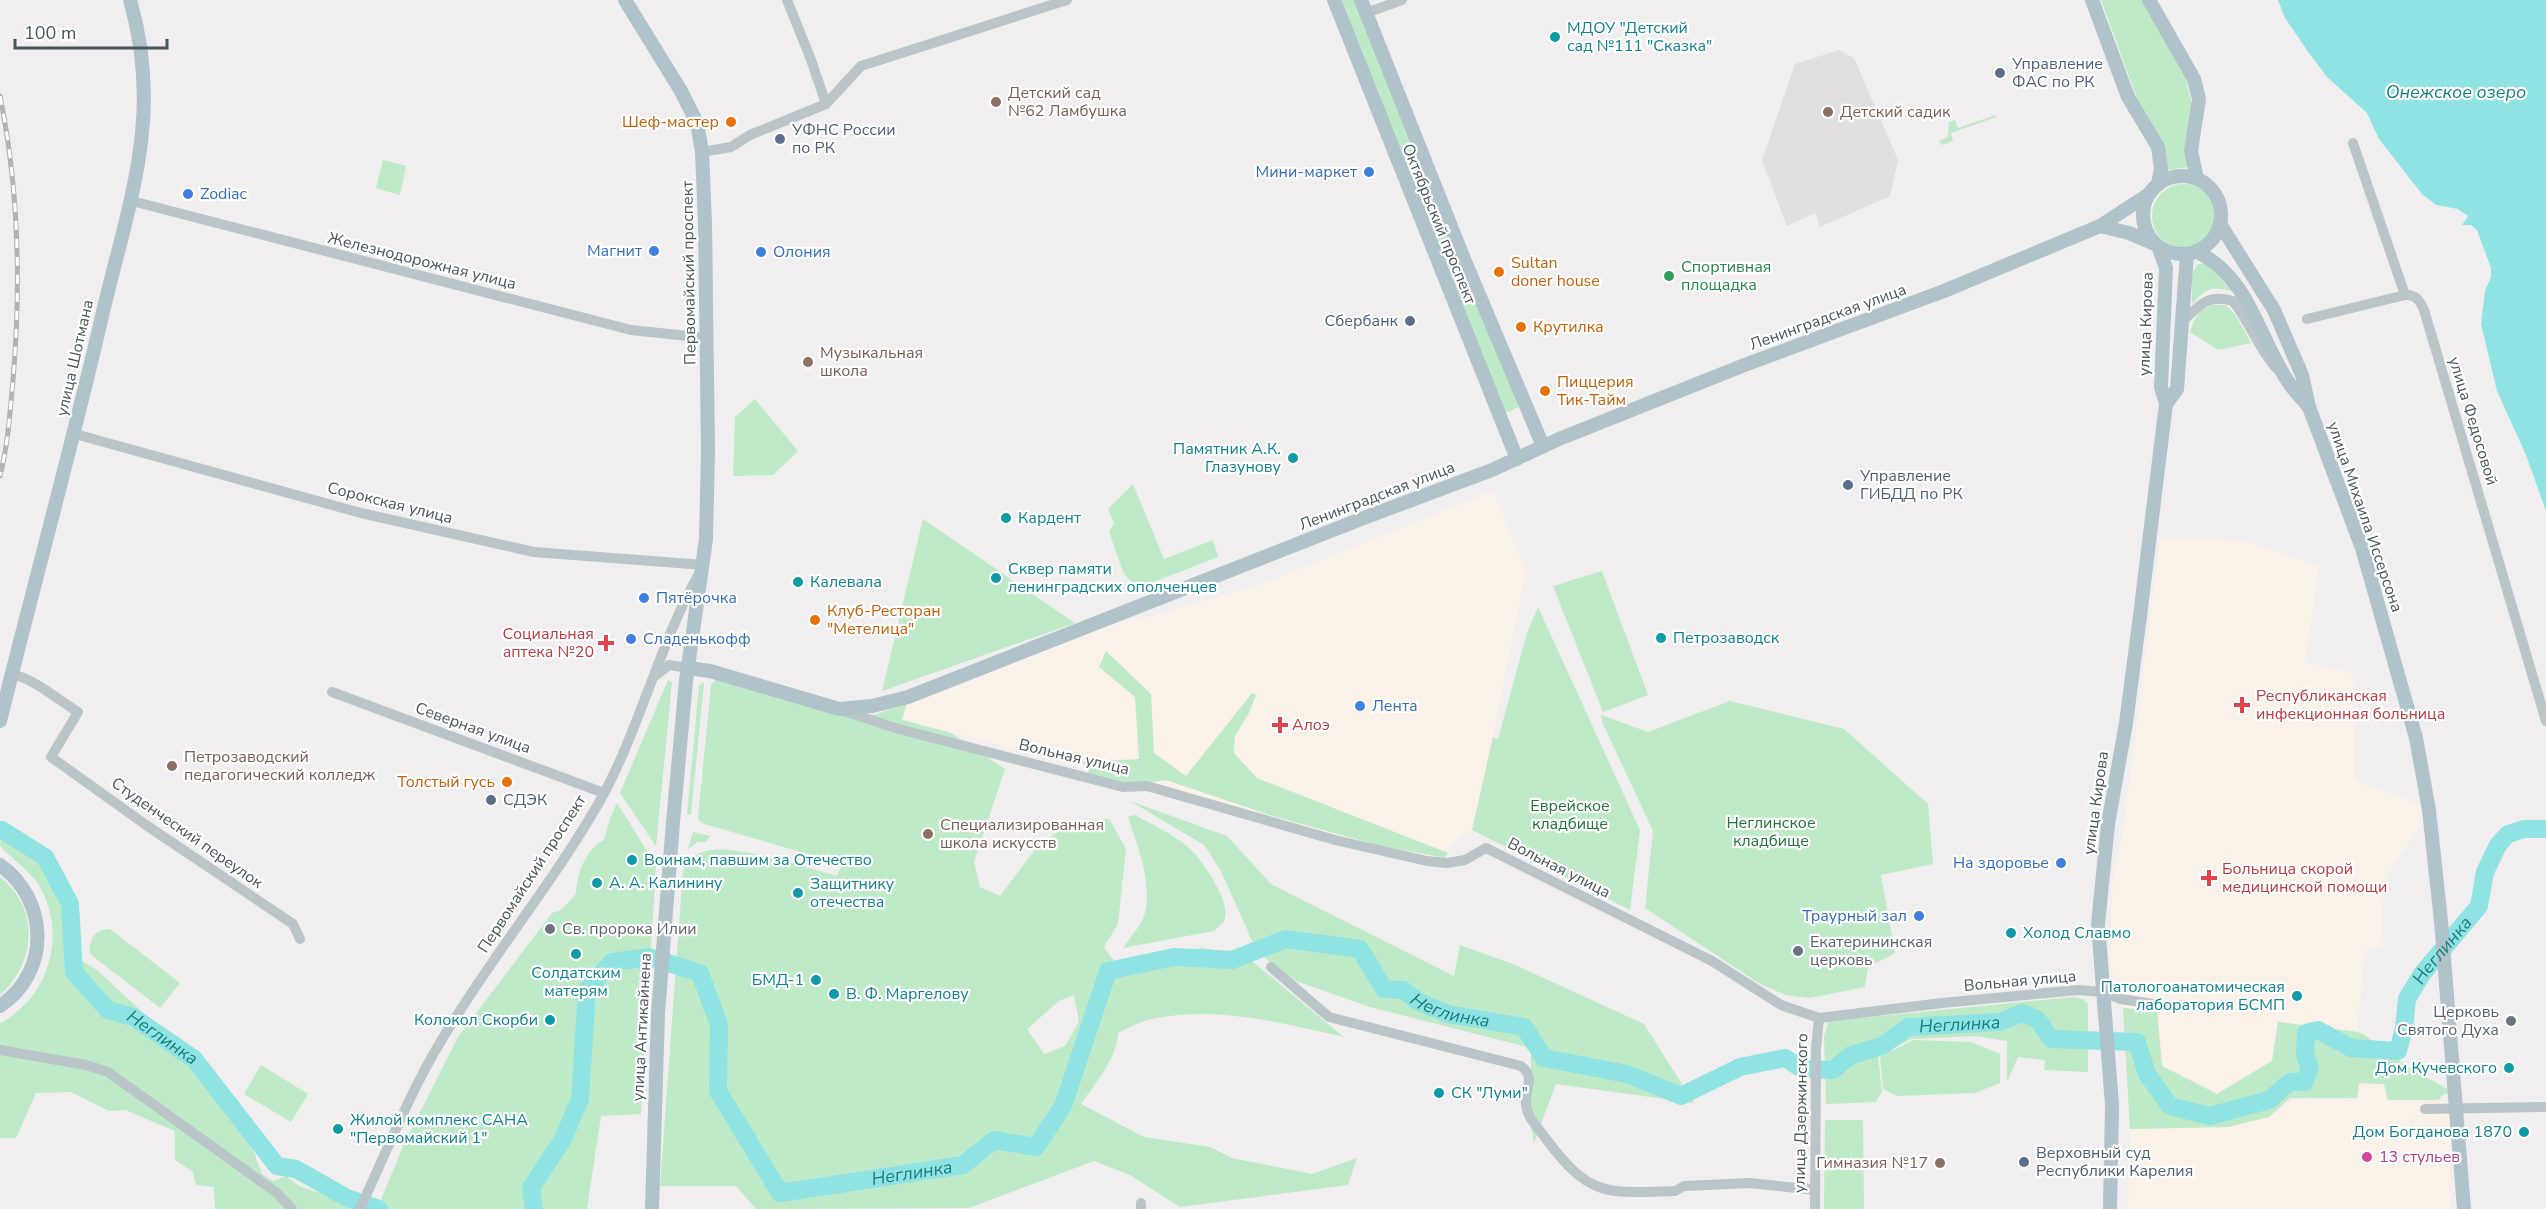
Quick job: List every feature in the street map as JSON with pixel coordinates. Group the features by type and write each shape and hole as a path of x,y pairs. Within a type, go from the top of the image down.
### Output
{"main road":[{"name":"улица Шотмана","path":"0,721 75,434 141,157 145,105 141,41 130,0"},
{"name":"Первомайский проспект","path":"625,0 690,109 696,123 702,152 708,478 704,565 688,668"},
{"name":"Октябрьский проспект","path":"1334,0 1517,459"},
{"path":"2092,0 2128,97 2158,147 2161,168 2144,208 2143,222 2148,235 2158,246"},
{"path":"2149,0 2194,79 2199,99 2191,151 2197,178"},
{"name":"Октябрьский проспект","path":"1363,6 1464,259 1543,446"},
{"path":"2100,226 2129,233 2176,254 2192,253 2207,245 2215,236 2221,216 2218,199 2209,186 2197,178 2183,176 2170,178 2153,189"},
{"name":"Ленинградская улица","path":"688,668 710,671 839,709 872,706 908,697 1517,459 1543,446 1742,366 1944,291 2100,226 2153,189"},
{"name":"улица Михаила Иссерсона","path":"2220,224 2274,310 2302,375 2309,407 2362,548 2416,738 2429,810 2441,921 2464,1209"},
{"name":"улица Кирова","path":"2110,1209 2112,1105 2098,924 2105,846 2140,616 2166,404 2161,387 2166,268 2158,246"},
{"name":"улица Михаила Иссерсона","path":"2192,253 2214,260 2230,276 2254,313 2287,381 2309,407"},
{"name":"улица Кирова","path":"2166,404 2176,389 2192,253"},
{"name":"улица Антикайнена","path":"652,1209 658,1013 688,668"},
{"path":"0,865 15,878 28,896 36,916 38,939 34,960 25,981 11,998 0,1006"}],"street":[{"path":"787,0 826,104"},
{"path":"702,152 731,147 750,135 826,104 861,66 1067,0"},
{"path":"1363,6 1402,0"},
{"name":"улица Федосовой","path":"2353,143 2405,295 2410,294 2418,299 2424,310 2546,721"},
{"name":"Железнодорожная улица","path":"132,201 630,330 707,338"},
{"path":"2307,319 2405,295"},
{"path":"2183,321 2203,302 2212,298 2233,302 2242,313 2266,358 2287,381"},
{"name":"Сорокская улица","path":"75,434 361,513 534,552 704,565"},
{"name":"Первомайский проспект","path":"360,1209 440,1042 604,793 656,675 663,651 688,592 704,565"},
{"name":"Ленинградская улица","path":"656,675 669,665 688,668"},
{"name":"Студенческий переулок","path":"12,674 30,679 41,690 78,712 51,757 293,924 300,939"},
{"name":"Северная улица","path":"332,692 604,793"},
{"name":"Вольная улица","path":"839,709 895,728 1123,787 1147,786 1335,840 1427,861 1465,860 1486,848 1712,961 1781,1005 1819,1018 2078,990 2160,1005 2223,1006"},
{"path":"1271,967 1329,1017 1521,1066 1528,1071 1530,1078 1526,1104 1529,1115 1562,1160 1583,1180 1612,1192 1675,1191 1684,1186 1750,1183 1815,1190"},
{"name":"улица Дзержинского","path":"1815,1209 1816,1049 1819,1018"},
{"path":"0,1050 86,1065 108,1072 277,1192 292,1209"},
{"path":"2425,1109 2546,1107"}],"shaded area":[{"name":"Детский садик","path":"1839,50 1854,58 1898,160 1890,196 1820,227 1815,213 1787,226 1762,160 1795,64"},
{"path":"1493,491 1526,572 1472,830 1427,861 902,719 907,703 1124,620 1148,617 1259,585"},
{"path":"2160,538 2246,541 2319,566 2305,662 2353,674 2355,781 2404,798 2429,810 2383,883 2381,947 2365,949 2357,1032 2277,1021 2272,1060 2217,1093 2163,1066 2157,1010 2123,1008 2109,962 2113,877 2123,832"},
{"path":"2359,1084 2384,1085 2387,1101 2450,1102 2451,1209 2128,1209 2130,1129 2228,1127 2269,1117 2293,1099 2358,1101"}],"green space":[{"path":"1341,0 1360,0 1519,407 1502,414"},
{"path":"2101,0 2142,0 2186,79 2192,106 2185,144 2188,167 2167,170 2163,142 2138,101"},
{"path":"1996,115 1996,117 1951,133 1953,141 1942,145 1939,141 1948,137 1949,122 1955,120 1958,128"},
{"path":"383,160 406,166 400,195 376,188"},
{"path":"2184,184 2202,190 2210,198 2216,216 2210,234 2202,242 2184,248 2166,242 2158,234 2152,216 2158,198 2166,190"},
{"path":"2203,263 2212,269 2232,291 2210,290 2192,304 2192,274 2197,265"},
{"path":"2212,305 2225,305 2235,314 2251,343 2218,350 2190,332 2197,316"},
{"path":"755,399 798,451 773,475 733,476 735,417"},
{"path":"1133,484 1164,559 1213,540 1218,557 1138,588 1124,574 1109,532 1114,523 1108,509"},
{"path":"923,519 1075,623 882,691"},
{"path":"1602,571 1648,695 1603,712 1553,586"},
{"name":"Еврейское кладбище","path":"1538,607 1640,830 1630,910 1472,830 1493,737 1498,739 1527,633"},
{"path":"1106,651 1151,694 1154,753 1186,776 1252,693 1256,695 1250,711 1235,736 1234,753 1257,778 1448,853 1445,858 1381,846 1276,817 1166,780 1124,787 1091,776 1082,762 1139,759 1135,697 1099,667"},
{"path":"716,679 831,714 874,715 907,703 902,720 951,733 1005,769 974,862 980,887 1000,896 1039,844 1074,821 1109,819 1126,849 1118,924 1104,947 1114,961 1201,948 1242,953 1344,1037 1273,1021 1224,1015 1176,1015 1148,1020 1118,1033 1110,1061 1081,1104 1144,1137 1210,1147 1232,1158 1312,1174 1357,1158 1348,1185 1180,1207 1130,1175 1094,1161 969,1208 756,1209 736,1186 660,1186 685,866 698,854 718,849 752,853 837,876 842,864 701,823 698,818 711,685","holes":["1074,995 1079,1022 1065,1046 1044,1054 1027,1029 1059,1001"]},
{"path":"668,680 672,682 656,846 620,793"},
{"path":"704,682 691,815 687,814 699,685"},
{"name":"Неглинское кладбище","path":"1730,701 1844,729 1928,804 1933,864 1881,875 1895,953 1868,967 1865,987 1810,998 1785,995 1757,982 1645,908 1653,831 1603,724 1601,715 1648,732"},
{"path":"1130,801 1227,836 1271,884 1454,976 1460,945 1513,964 1644,1024 1694,1103 1556,1084 1534,1143 1531,1126 1531,1048 1370,1007 1296,981 1257,952 1221,871 1204,845"},
{"path":"617,803 656,865 641,1114 601,1116 587,1209 377,1209 405,1142 458,1037 552,913 561,910 576,894 583,863 597,844 604,840"},
{"path":"1135,815 1182,842 1194,853 1214,881 1226,913 1224,921 1214,931 1123,948 1143,919 1147,897 1145,873 1128,817"},
{"path":"693,832 710,836 706,842 698,842 688,849"},
{"path":"1,833 41,858 59,891 79,959 97,970 159,1031 198,1060 219,1083 217,1099 246,1131 262,1174 273,1181 286,1176 299,1186 352,1204 349,1209 215,1209 214,1187 196,1185 193,1172 175,1160 175,1131 125,1110 109,1111 71,1092 36,1093 16,1138 0,1138 0,1023 22,1007 33,994 42,980 52,947 50,912 45,896 32,876 0,846"},
{"path":"0,877 13,890 22,904 27,920 28,936 21,967 12,982 0,995"},
{"path":"110,929 180,983 160,1008 90,954 90,943 96,933"},
{"path":"2073,997 2082,999 2088,1004 2088,1072 2044,1070 2045,1060 2018,1057 2007,1082 2007,1041 1974,1036 1911,1039 1878,1056 1882,1091 1876,1102 1826,1104 1824,1036 1829,1021"},
{"path":"2123,1008 2157,1011 2162,1066 2217,1094 2272,1061 2278,1022 2358,1032 2411,1069 2455,1093 2444,1094 2438,1100 2388,1100 2384,1084 2359,1083 2357,1098 2290,1098 2269,1117 2228,1127 2130,1129"},
{"path":"1913,1040 1971,1042 2000,1054 2000,1083 1975,1093 1897,1096 1883,1089 1880,1057"},
{"path":"261,1065 308,1094 291,1122 244,1094"},
{"path":"1825,1120 1863,1120 1864,1209 1824,1209"}],"water":[{"name":"Онежское озеро","path":"2278,0 2546,0 2546,511 2526,455 2497,391 2481,324 2485,291 2491,277 2491,268 2477,230 2471,225 2462,225 2468,216 2458,209 2436,205 2422,194 2379,139 2367,113 2327,77 2309,53 2285,18"}],"waterway":[{"name":"Неглинка","path":"534,1209 531,1188 563,1139 580,1099 587,990 612,962 649,957 700,973 719,1025 718,1091 780,1193 963,1165 994,1140 1036,1147 1063,1106 1108,971 1174,957 1232,960 1286,939 1360,949 1384,989 1403,990 1419,1002 1448,1014 1524,1027 1544,1058 1627,1074 1681,1096 1740,1067 1785,1058 1802,1069 1833,1070 1851,1055 1882,1046 1908,1027 2000,1022 2022,1013 2038,1020 2051,1039 2137,1042 2147,1074 2170,1106 2210,1116 2269,1100 2290,1082 2304,1082 2310,1068 2305,1055 2306,1033 2318,1030 2351,1048 2398,1051 2404,1028 2407,999 2422,974 2479,906 2485,872 2498,845 2508,834 2524,829 2546,829"},
{"name":"Неглинка","path":"2,830 45,857 70,904 74,972 108,1010 133,1017 194,1059 277,1166 296,1169 347,1198 379,1209"}],"railway":[{"path":"0,96 11,166 17,237 16,344 7,440 0,476"}],"place":[{"name":"МДОУ \"Детский сад №111 \"Сказка\"","path":"1555,37"},
{"name":"Управление ФАС по РК","path":"2000,73"},
{"name":"Детский сад №62 Ламбушка","path":"996,102"},
{"name":"Детский садик","path":"1828,112"},
{"name":"Шеф-мастер","path":"731,122"},
{"name":"УФНС России по РК","path":"780,139"},
{"name":"Мини-маркет","path":"1369,172"},
{"name":"Zodiac","path":"188,194"},
{"name":"Магнит","path":"654,251"},
{"name":"Олония","path":"761,252"},
{"name":"Sultan doner house","path":"1499,272"},
{"name":"Спортивная площадка","path":"1669,276"},
{"name":"Сбербанк","path":"1410,321"},
{"name":"Крутилка","path":"1521,327"},
{"name":"Музыкальная школа","path":"808,362"},
{"name":"Пиццерия Тик-Тайм","path":"1545,391"},
{"name":"Памятник А.К. Глазунову","path":"1293,458"},
{"name":"Управление ГИБДД по РК","path":"1848,485"},
{"name":"Кардент","path":"1006,518"},
{"name":"Сквер памяти ленинградских ополченцев","path":"996,578"},
{"name":"Калевала","path":"798,582"},
{"name":"Пятёрочка","path":"644,598"},
{"name":"Клуб-Ресторан \"Метелица\"","path":"815,620"},
{"name":"Петрозаводск","path":"1661,638"},
{"name":"Сладенькофф","path":"631,639"},
{"name":"Социальная аптека №20","path":"606,643"},
{"name":"Республиканская инфекционная больница","path":"2242,705"},
{"name":"Лента","path":"1360,706"},
{"name":"Алоэ","path":"1280,725"},
{"name":"Петрозаводский педагогический колледж","path":"172,766"},
{"name":"Толстый гусь","path":"507,782"},
{"name":"СДЭК","path":"491,800"},
{"name":"Специализированная школа искусств","path":"928,834"},
{"name":"Воинам, павшим за Отечество","path":"632,860"},
{"name":"На здоровье","path":"2061,863"},
{"name":"Больница скорой медицинской помощи","path":"2209,878"},
{"name":"А. А. Калинину","path":"597,883"},
{"name":"Защитнику отечества","path":"798,893"},
{"name":"Траурный зал","path":"1919,916"},
{"name":"Св. пророка Илии","path":"550,929"},
{"name":"Холод Славмо","path":"2011,933"},
{"name":"Екатерининская церковь","path":"1798,951"},
{"name":"Солдатским матерям","path":"576,954"},
{"name":"БМД-1","path":"816,980"},
{"name":"В. Ф. Маргелову","path":"834,994"},
{"name":"Патологоанатомическая лаборатория БСМП","path":"2297,996"},
{"name":"Колокол Скорби","path":"550,1020"},
{"name":"Церковь Святого Духа","path":"2511,1021"},
{"name":"Дом Кучевского","path":"2509,1068"},
{"name":"СК \"Луми\"","path":"1439,1093"},
{"name":"Жилой комплекс САНА \"Первомайский 1\"","path":"338,1129"},
{"name":"Дом Богданова 1870","path":"2524,1132"},
{"name":"13 стульев","path":"2367,1157"},
{"name":"Верховный суд Республики Карелия","path":"2024,1162"},
{"name":"Гимназия №17","path":"1940,1163"}]}
